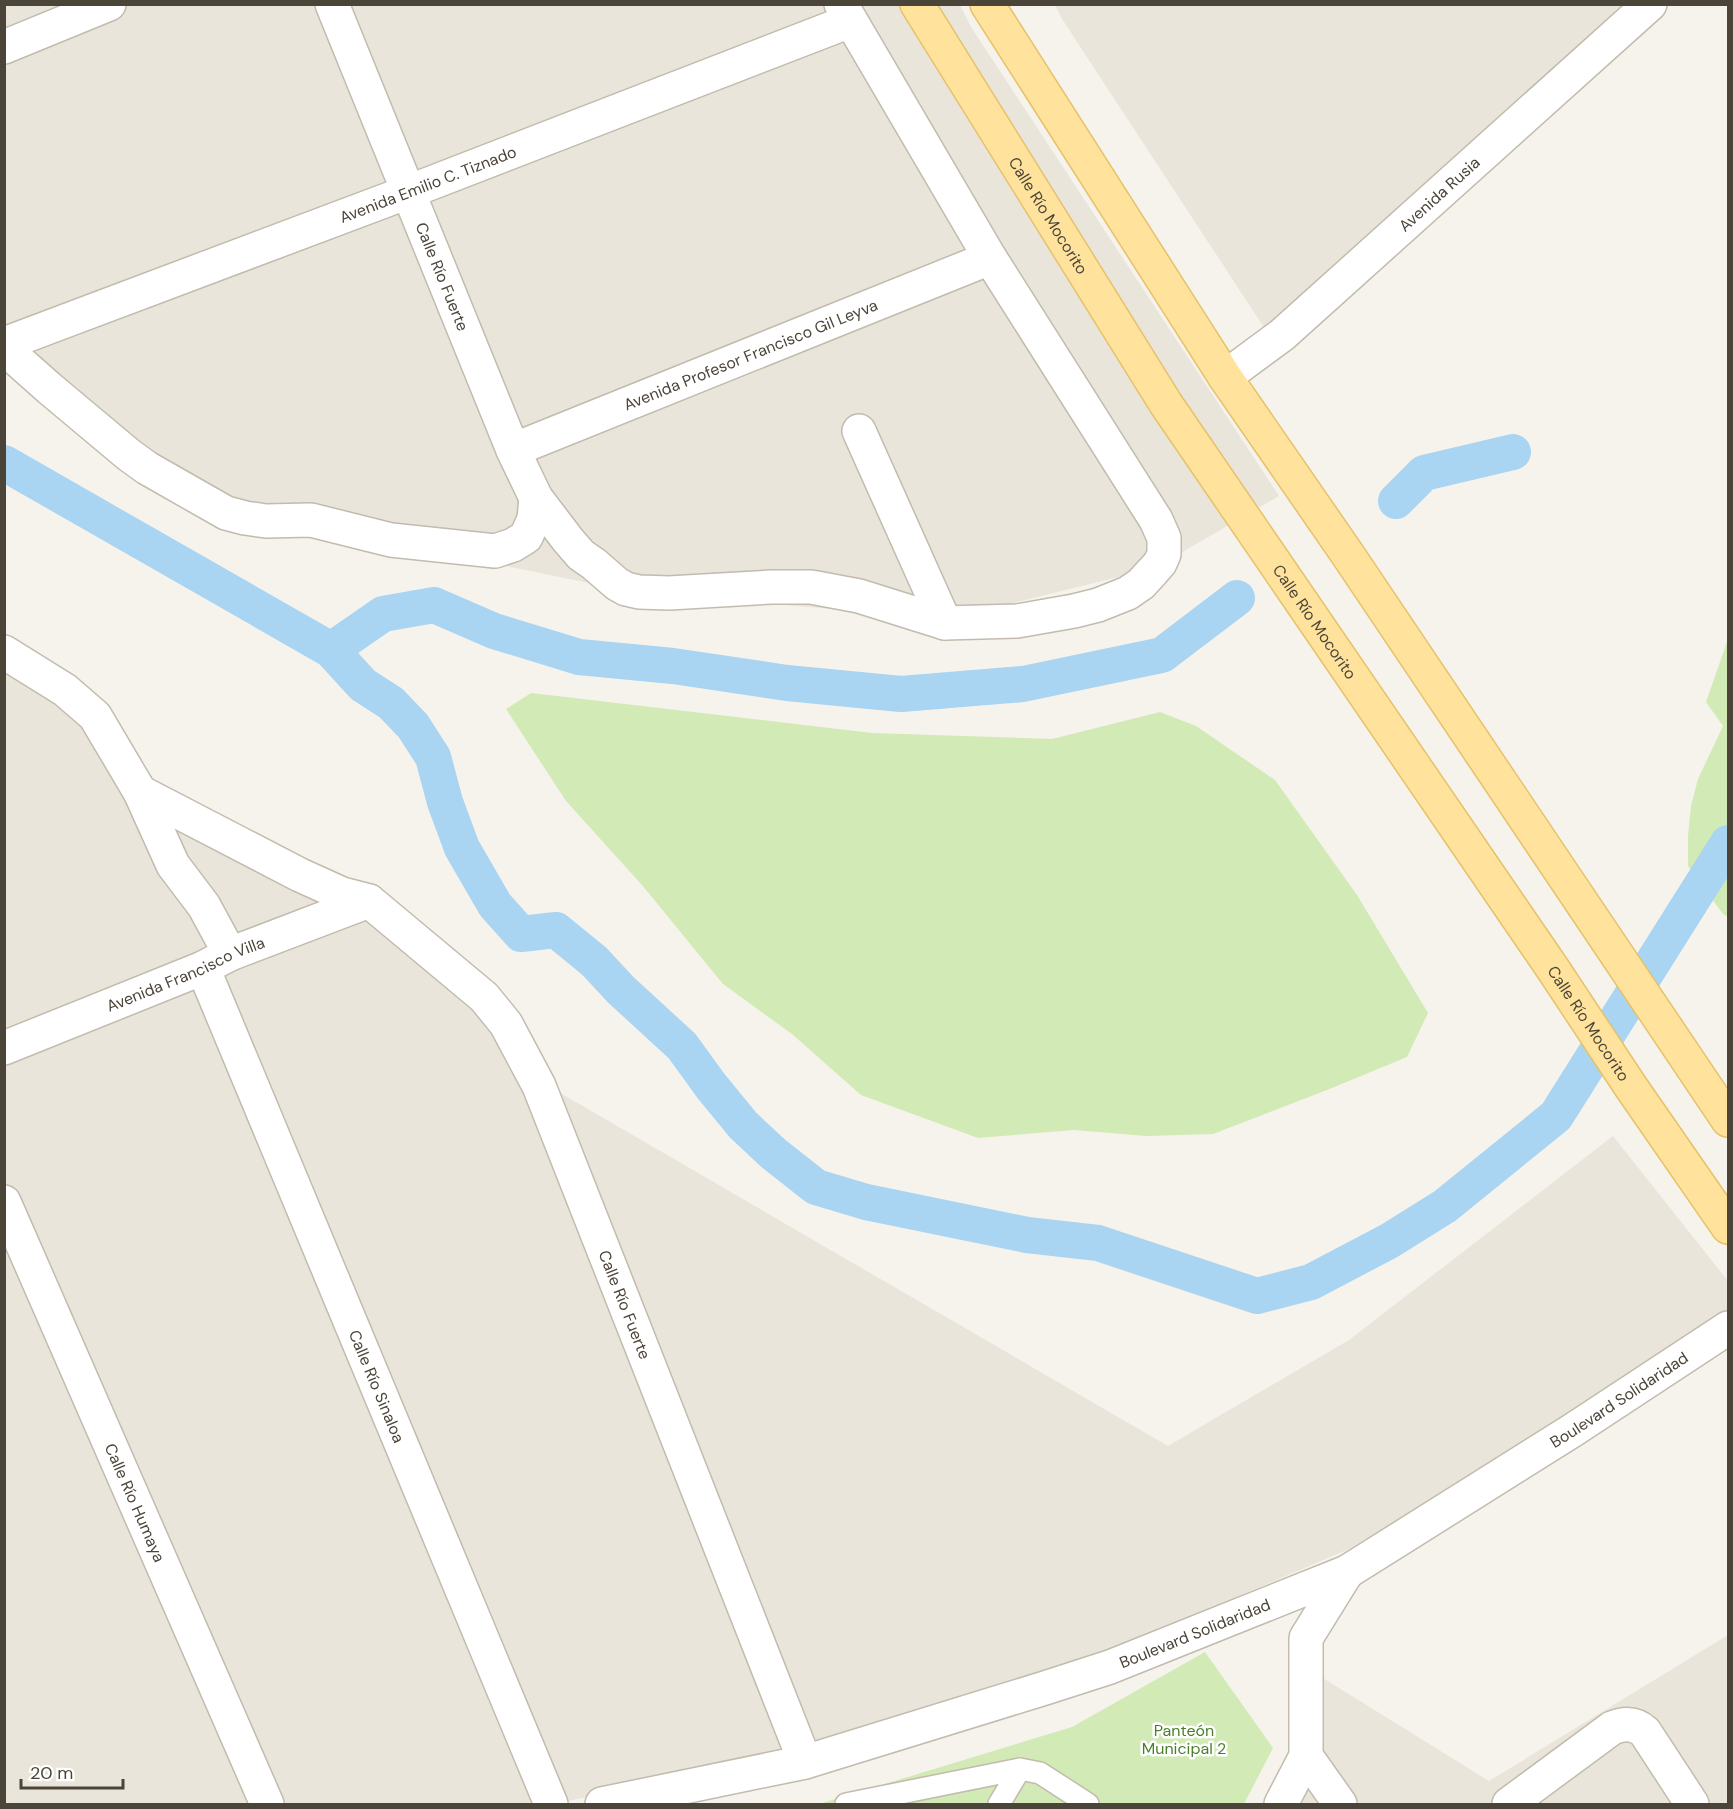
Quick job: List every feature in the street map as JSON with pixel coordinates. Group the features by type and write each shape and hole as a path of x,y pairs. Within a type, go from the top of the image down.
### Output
{"main road":[{"name":"Calle Río Mocorito","path":"917,4 1166,404 1728,1227"},
{"path":"987,4 1226,377 1686,1054 1728,1120"}],"street":[{"path":"4,47 109,4"},
{"name":"Calle Río Fuerte","path":"332,4 513,450 536,498 581,555 617,584 631,591 669,593 812,587 859,596 945,623 1017,621 1074,611 1128,593 1141,584 1160,563 1164,554 1164,538 1156,520 990,258 845,13"},
{"name":"Avenida Rusia","path":"1226,377 1282,334 1650,4"},
{"name":"Avenida Emilio C. Tiznado","path":"4,346 408,192 845,13"},
{"name":"Avenida Profesor Francisco Gil Leyva","path":"513,450 990,258"},
{"path":"4,346 49,388 129,455 147,468 226,513 266,521 311,520 391,540 495,552 526,537 534,519 536,498"},
{"path":"859,431 945,623"},
{"name":"Calle Río Sinaloa","path":"4,652 65,690 95,716 140,792 173,865 204,906 217,961 551,1804"},
{"path":"140,792 300,875 342,894 369,902"},
{"name":"Calle Río Fuerte","path":"369,902 484,997 506,1024 526,1058 805,1762"},
{"name":"Avenida Francisco Villa","path":"4,1048 369,902"},
{"name":"Calle Río Humaya","path":"4,1202 267,1804"},
{"name":"Boulevard Solidaridad","path":"602,1804 805,1762 1045,1688 1110,1667 1347,1572 1573,1430 1728,1328"},
{"path":"1281,1804 1306,1756 1306,1638 1347,1572"},
{"path":"1509,1804 1612,1728 1627,1724 1635,1725 1645,1732 1692,1804"},
{"path":"1306,1756 1340,1804"}],"lane":[{"path":"999,1804 1020,1769"},
{"path":"846,1804 1020,1769 1030,1769 1040,1773 1088,1804"}],"shaded area":[{"path":"5,5 960,5 971,27 1279,496 1155,568 948,619 633,592 223,508 5,374"},
{"path":"1055,5 1654,5 1265,329"},
{"path":"4,659 65,693 174,814 363,900 495,999 550,1087 1168,1446 1349,1340 1613,1136 1728,1281 1728,1317 1349,1549 1080,1664 804,1749 555,1804 5,1804"},
{"path":"1728,1635 1728,1804 1276,1804 1318,1675 1489,1781"}],"green space":[{"path":"1728,639 1728,917 1723,914 1688,866 1688,836 1691,806 1698,779 1723,726 1706,702"},
{"path":"531,693 872,733 1052,739 1160,712 1196,726 1275,780 1357,895 1428,1013 1407,1057 1213,1134 1146,1136 1074,1130 978,1138 861,1095 792,1034 723,984 642,885 566,801 506,709"},
{"name":"Panteón Municipal 2","path":"1205,1652 1273,1748 1244,1804 819,1804 1072,1727"}],"waterway":[{"path":"1396,501 1424,473 1513,452"},
{"path":"4,463 331,650 383,614 434,605 494,631 579,657 673,666 787,683 901,694 1023,684 1162,655 1237,598"},
{"path":"331,650 363,685 391,703 413,726 433,757 445,802 462,848 495,905 521,934 556,930 594,961 621,990 682,1046 743,1125 774,1154 816,1187 866,1202 1027,1235 1098,1243 1257,1296 1311,1282 1389,1241 1445,1206 1556,1116 1728,843"}]}
